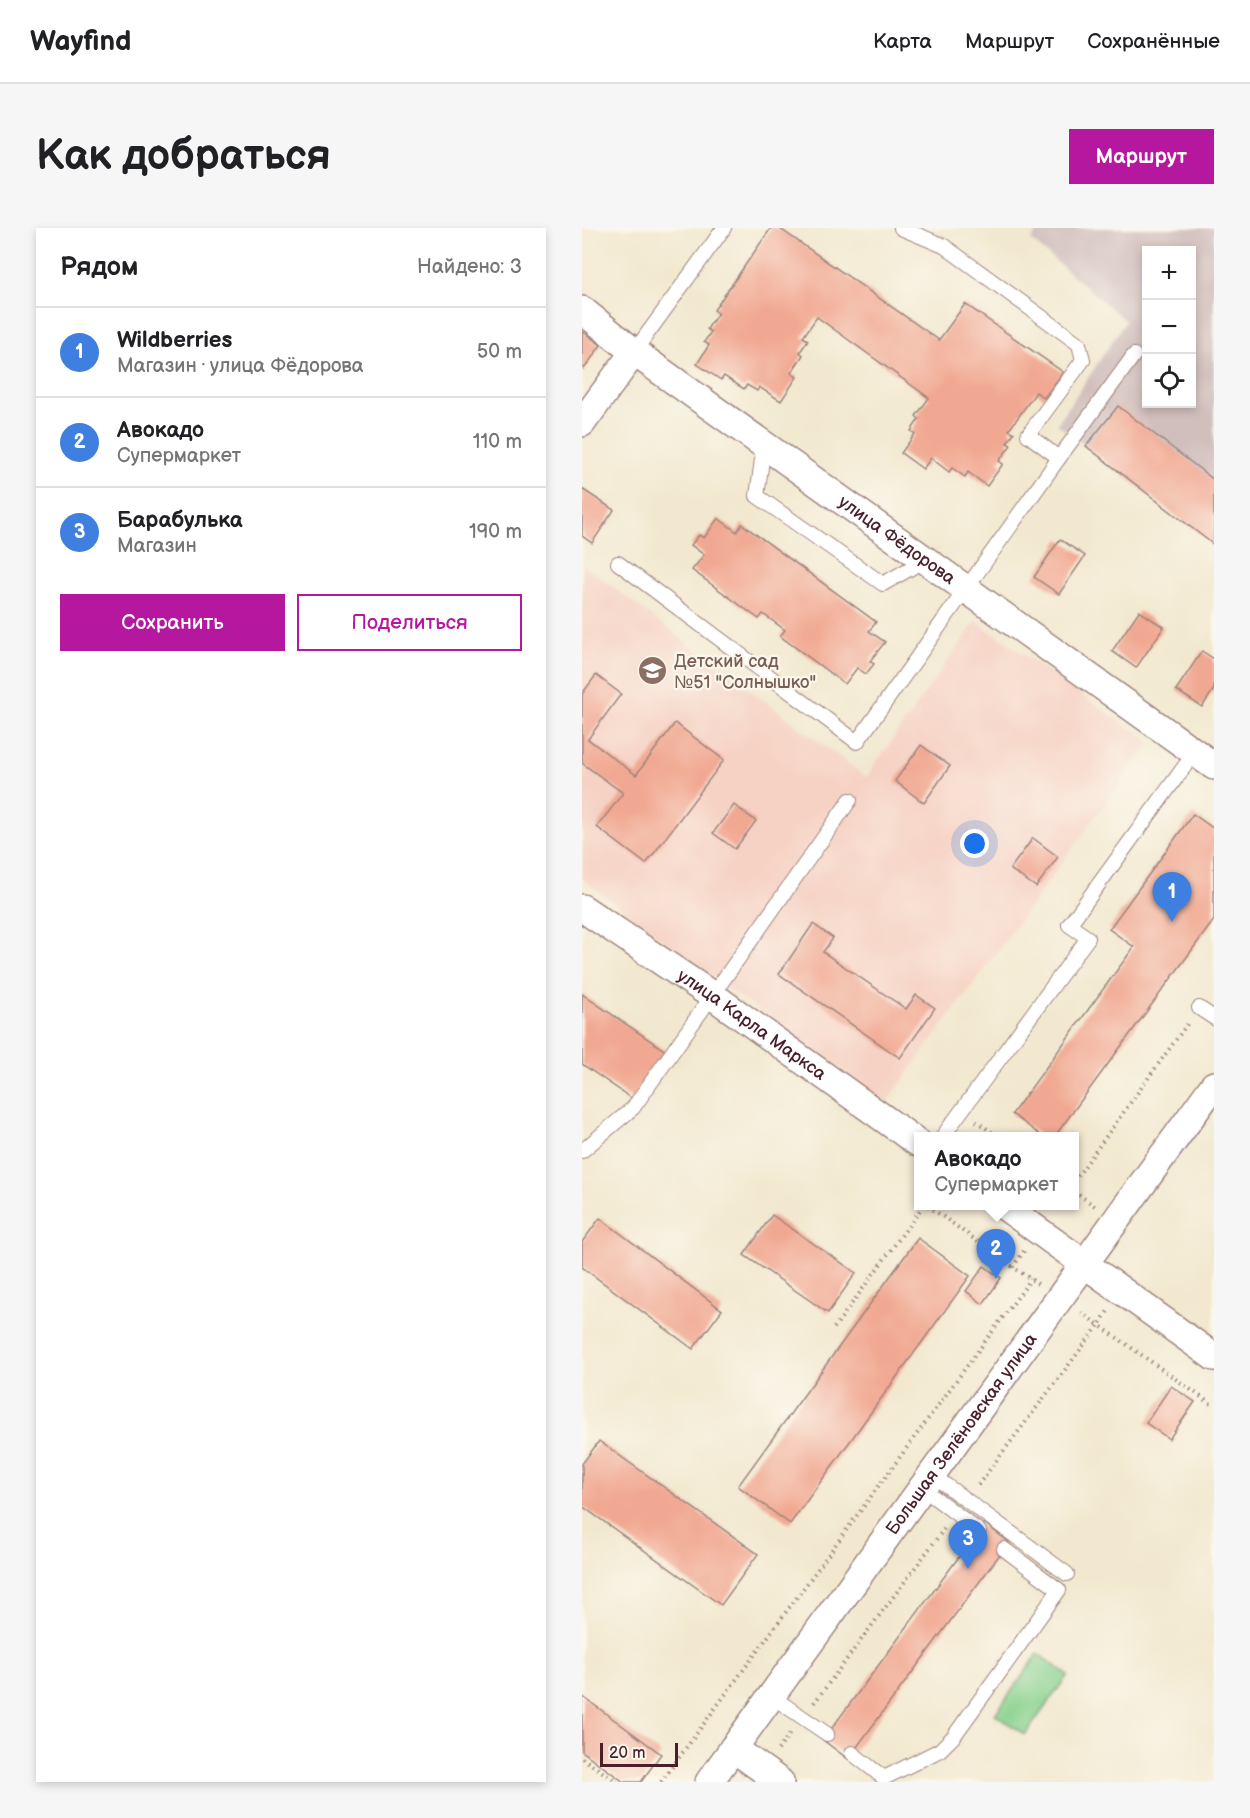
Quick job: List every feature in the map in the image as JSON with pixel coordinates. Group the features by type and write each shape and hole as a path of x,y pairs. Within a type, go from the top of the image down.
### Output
{"street":[{"name":"улица Фёдорова","path":"582,310 634,352 1204,759"},
{"path":"582,423 634,352"},
{"name":"улица Карла Маркса","path":"582,908 713,996 914,1140"},
{"name":"Большая Зелёновская улица","path":"709,1782 1214,1085"},
{"path":"1010,1210 1214,1357"},
{"path":"733,1748 780,1782"}],"lane":[{"path":"634,352 724,228"},
{"path":"901,228 944,246 1079,344 1083,360 1028,435 1059,458"},
{"path":"618,562 857,742 964,588 1134,355"},
{"path":"764,445 756,496 883,584 925,560"},
{"path":"947,1132 1088,938 1069,925 1204,759"},
{"path":"582,1151 633,1108 850,800"},
{"path":"1199,1008 1214,1018"},
{"path":"927,1481 979,1531"},
{"path":"927,1481 1067,1574"},
{"path":"852,1753 884,1778 940,1750 954,1736 1059,1590 1004,1549"},
{"path":"771,1696 827,1734"}],"path":[{"path":"1079,1174 1199,1008"},
{"path":"962,1111 990,1132"},
{"path":"834,1329 920,1210"},
{"path":"934,1210 1013,1267"},
{"path":"662,1782 1031,1279"},
{"path":"582,1758 617,1782"}],"shaded area":[{"path":"1040,228 1214,228 1214,545 1057,424 1126,321 1031,240"},
{"path":"582,564 866,777 976,621 1150,742 887,1102 719,982 582,879"}],"green space":[{"path":"1038,1654 1068,1675 1025,1735 995,1714"}],"building":[{"path":"771,228 779,228 939,340 965,304 1063,372 1044,398 1036,392 1009,430 1014,433 1007,443 1011,445 999,461 1003,464 987,486 968,472 965,477 952,468 949,472 931,458 923,469 901,453 915,434 911,431 919,419 916,416 929,398 817,317 803,337 808,340 800,352 803,355 791,373 797,377 781,401 759,387 757,391 747,385 744,389 724,376 721,380 697,364 709,345 704,342 711,332 707,329 718,313 714,310"},
{"path":"582,331 601,345 584,369 582,367"},
{"path":"1118,406 1214,480 1214,545 1086,446"},
{"path":"582,489 614,510 592,543 582,536"},
{"path":"718,518 737,532 742,524 876,622 869,631 885,642 870,661 874,664 866,674 857,668 845,684 780,636 785,630 763,614 759,619 692,570 704,555 691,545 699,535 704,538"},
{"path":"1060,539 1085,556 1059,594 1034,577"},
{"path":"1139,611 1164,627 1136,668 1112,651"},
{"path":"1202,651 1214,659 1214,689 1202,707 1176,690"},
{"path":"596,675 621,694 588,739 636,775 675,723 724,760 646,864 597,827 623,793 582,763 582,694"},
{"path":"921,745 950,766 924,803 895,781"},
{"path":"734,805 756,821 735,849 713,833"},
{"path":"1193,814 1214,829 1214,920 1058,1132 1037,1132 1012,1114 1134,947 1109,929"},
{"path":"1033,838 1058,857 1036,887 1010,869"},
{"path":"813,924 833,938 823,952 906,1009 916,995 935,1008 900,1058 779,974"},
{"path":"582,994 667,1052 634,1100 582,1064"},
{"path":"772,1215 856,1273 828,1313 744,1255"},
{"path":"600,1218 722,1310 693,1349 582,1267 582,1242"},
{"path":"918,1238 970,1276 790,1524 738,1486"},
{"path":"984,1266 1001,1278 983,1304 966,1291"},
{"path":"1171,1386 1195,1402 1169,1439 1146,1423"},
{"path":"599,1441 758,1554 721,1605 582,1506 582,1464"},
{"path":"984,1523 1009,1542 848,1759 823,1740"},
{"path":"582,1696 661,1754 641,1782 624,1782 582,1751"}],"place":[{"name":"Детский сад №51 \"Солнышко\"","path":"653,671"},
{"name":"Wildberries","path":"1172,922"},
{"name":"Авокадо","path":"996,1279"},
{"name":"Барабулька","path":"968,1569"}]}
